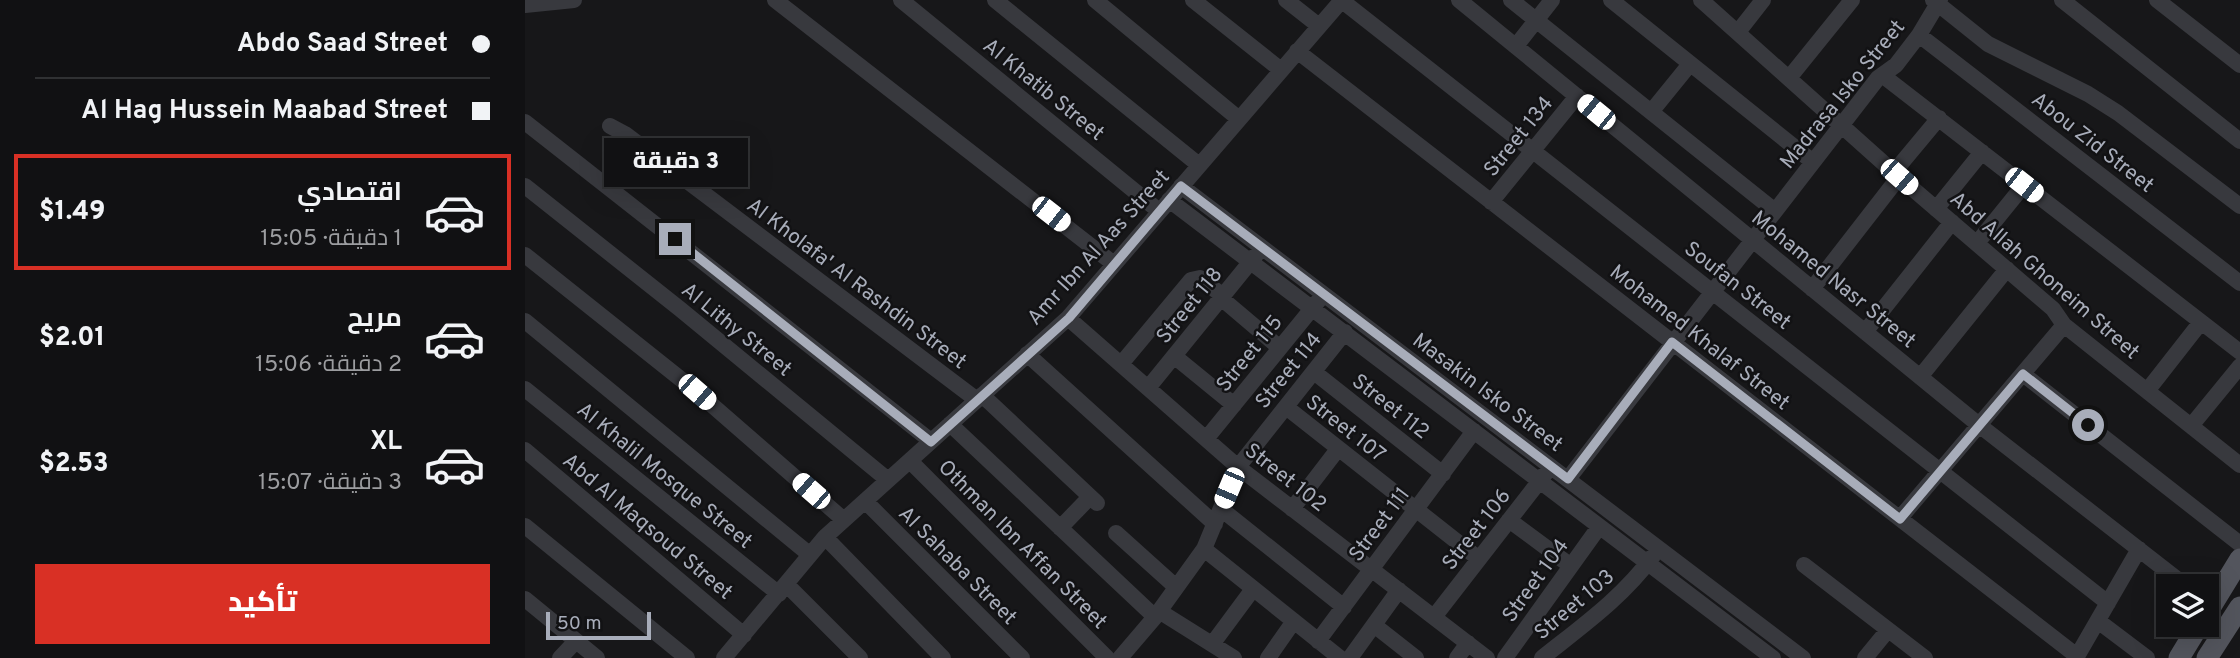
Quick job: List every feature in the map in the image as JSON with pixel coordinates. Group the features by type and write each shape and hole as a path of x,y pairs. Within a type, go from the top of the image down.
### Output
{"main road":[{"path":"2219,590 2240,559"},
{"path":"2207,658 2234,631 2240,607"},
{"path":"2179,658 2192,637"}],"street":[{"path":"525,5 574,0"},
{"path":"775,0 1114,264"},
{"name":"Al Khatib Street","path":"901,0 1164,205"},
{"path":"995,0 1199,165"},
{"path":"1095,0 1239,119"},
{"path":"1193,0 1281,70"},
{"path":"1286,0 1319,26"},
{"name":"Amr Ibn Al Aas Street","path":"724,658 825,537 1069,318 1341,0"},
{"name":"Soufan Street","path":"1341,0 2108,603"},
{"name":"Mohamed Nasr Street","path":"1459,0 1979,425 2171,574"},
{"path":"1511,0 1775,211"},
{"path":"1516,47 1552,0"},
{"path":"1611,0 1812,162"},
{"name":"Abd Allah Ghoneim Street","path":"1701,0 2053,309 2064,325 2240,465"},
{"path":"1738,32 1763,0"},
{"path":"1789,78 1852,0"},
{"path":"2062,0 2240,141"},
{"path":"2157,0 2240,65"},
{"path":"1937,2 1997,50 2078,89 2118,113 2240,206"},
{"name":"Madrasa Isko Street","path":"1568,479 1812,162 1882,75 1892,70 1919,35 1937,2"},
{"name":"Abou Zid Street","path":"1919,35 2240,283"},
{"name":"Mohamed Khalaf Street","path":"1297,51 2077,657"},
{"path":"1651,112 1690,64"},
{"path":"1882,75 2240,352"},
{"name":"Street 134","path":"1491,202 1577,96"},
{"path":"1812,289 1939,118"},
{"path":"525,122 931,442"},
{"name":"Al Kholafa' Al Rashdin Street","path":"610,126 625,134 980,397 1094,500 1060,528"},
{"path":"1936,209 1982,152"},
{"path":"1976,243 2024,185"},
{"name":"Al Lithy Street","path":"525,186 888,480"},
{"name":"Masakin Isko Street","path":"1181,186 1803,658"},
{"name":"Masakin Isko Street","path":"1164,205 1251,262 1773,658"},
{"path":"1865,332 1952,222"},
{"name":"Street 118","path":"1148,388 1262,247"},
{"path":"525,255 697,392 844,520"},
{"path":"1920,377 2007,269"},
{"path":"1121,365 1196,277 1280,348"},
{"name":"Street 115","path":"1206,439 1324,294"},
{"name":"Street 102","path":"1069,318 1238,467 1487,658"},
{"path":"525,321 809,554"},
{"path":"2147,391 2201,322"},
{"path":"1900,519 2064,325"},
{"name":"Street 114","path":"1124,657 1204,549 1238,467 1345,332"},
{"path":"1027,354 1218,516 1344,607"},
{"path":"1174,356 1234,405"},
{"path":"2191,426 2240,366"},
{"path":"1409,382 1421,368"},
{"name":"Street 112","path":"1314,372 1443,474"},
{"path":"2023,374 2240,544"},
{"name":"Al Khalil Mosque Street","path":"525,389 782,589 860,658"},
{"name":"Street 107","path":"1286,407 1479,559"},
{"path":"950,424 1060,528 1157,614 1213,643 1234,658"},
{"name":"Street 111","path":"1318,641 1474,431"},
{"path":"1292,509 1338,449"},
{"name":"Abd Al Maqsoud Street","path":"525,450 744,635"},
{"name":"Othman Ibn Affan Street","path":"910,461 1107,658"},
{"name":"Street 106","path":"1434,617 1551,466"},
{"name":"Al Sahaba Street","path":"865,501 1022,658"},
{"path":"1509,520 1571,566"},
{"path":"525,526 687,658"},
{"name":"Street 104","path":"1505,658 1599,527"},
{"path":"1116,533 1176,587"},
{"path":"825,537 943,658"},
{"name":"Street 103","path":"1542,658 1610,605 1658,548"},
{"path":"1204,549 1340,658"},
{"path":"2077,657 2139,549"},
{"path":"1804,565 1925,658"},
{"path":"1213,643 1253,589"},
{"path":"1350,658 1399,590"},
{"path":"525,599 597,658"},
{"path":"1268,658 1294,621"},
{"path":"2098,621 2147,658"},
{"path":"1374,625 1416,658"},
{"path":"1865,658 1888,630"},
{"path":"560,658 576,641"},
{"path":"1457,658 1468,643"}],"route":[{"path":"675,239 931,442 1069,318 1181,186 1568,479 1672,342 1900,519 2023,374 2088,425"}]}
